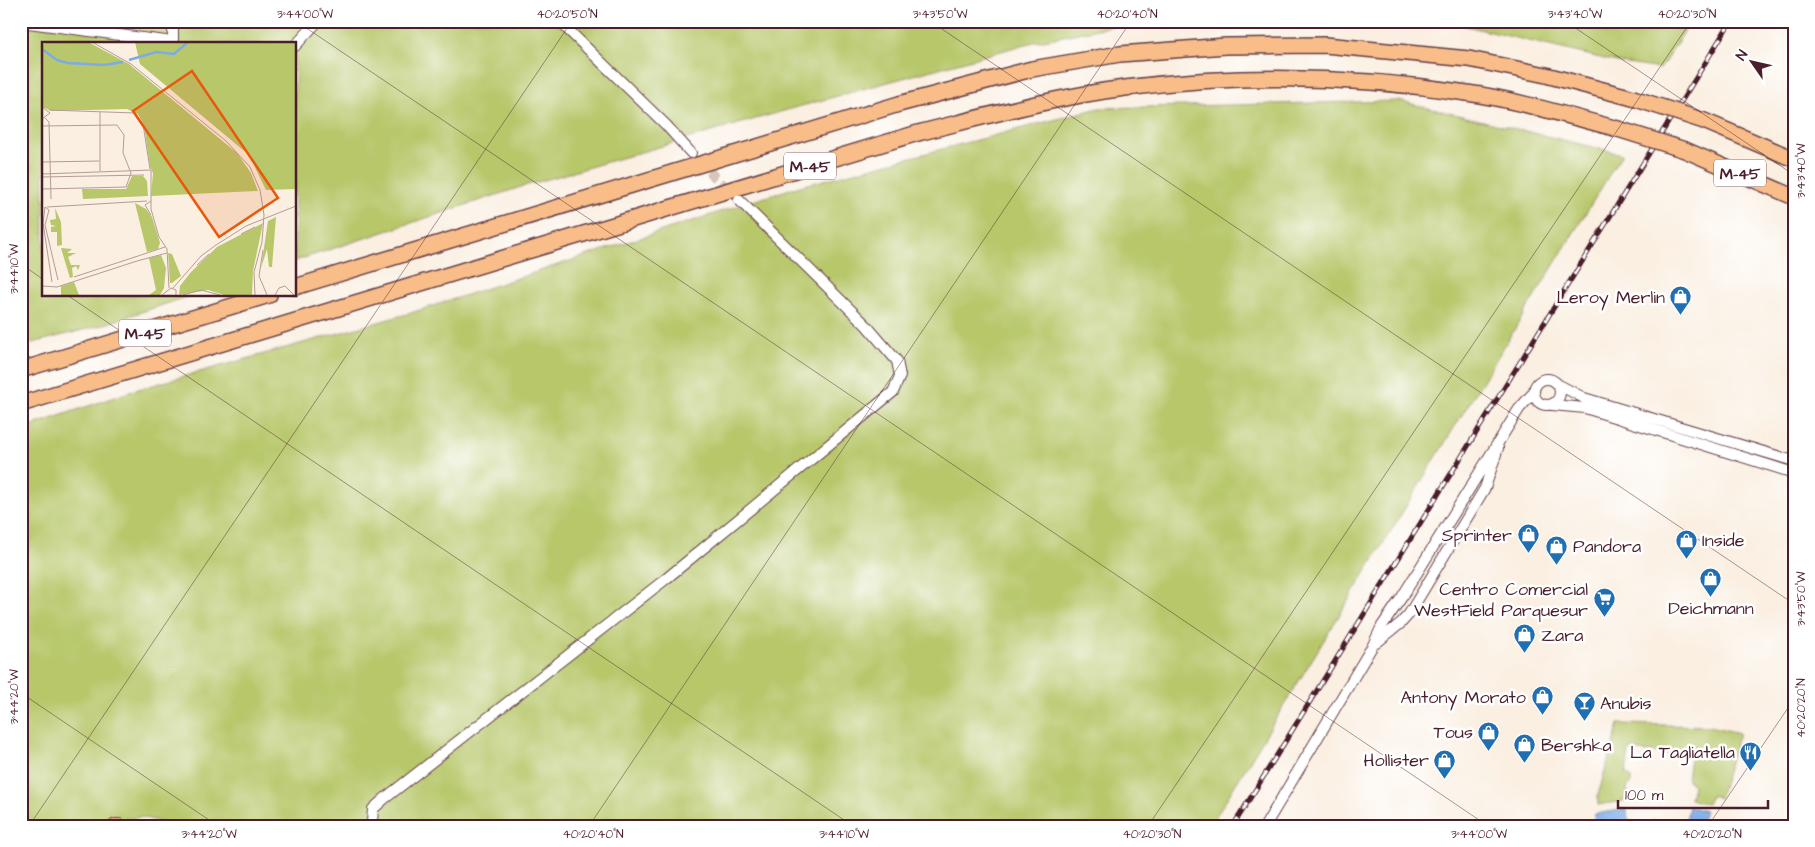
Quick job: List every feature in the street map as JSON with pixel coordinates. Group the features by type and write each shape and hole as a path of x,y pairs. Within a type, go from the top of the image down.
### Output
{"highway":[{"name":"M-45","path":"296,287 899,104 1032,69 1120,54 1226,46 1334,46 1469,59 1546,75 1633,98 1704,122 1794,159"},
{"name":"M-45","path":"21,404 918,133 1024,106 1125,88 1231,80 1326,79 1468,93 1538,108 1618,129 1686,150 1794,197"},
{"name":"M-45","path":"21,370 266,296"}],"street":[{"path":"173,21 174,42"},
{"path":"296,45 318,21"},
{"path":"559,21 666,125 691,153"},
{"path":"21,22 167,42"},
{"path":"375,826 372,822 373,809 384,798 668,578 893,392 900,376 897,361 866,325 739,200"},
{"path":"1265,826 1374,645 1382,626 1520,407 1534,392 1536,385 1544,379 1551,380 1584,398 1794,462"},
{"path":"1552,405 1560,396 1559,385"},
{"path":"1534,392 1539,403 1585,408 1794,473"},
{"path":"1374,645 1409,614 1485,488 1505,432"}],"green space":[{"path":"21,21 1138,21 1034,42 794,108 524,186 296,261 296,42 42,42 42,296 190,296 99,326 21,346"},
{"path":"1445,21 1691,21 1660,69 1621,63"},
{"path":"1399,101 1622,154 1210,826 177,826 141,817 65,826 21,826 21,429 135,390 414,312 793,188 1099,108"},
{"path":"1619,724 1710,726 1739,733 1719,798 1711,795 1707,804 1690,799 1693,785 1687,780 1690,756 1629,750 1626,774 1631,777 1631,783 1627,788 1629,800 1598,805 1598,795"}],"water":[{"path":"1689,806 1705,811 1700,826 1649,826 1652,821 1685,825"},
{"path":"1627,809 1628,820 1644,826 1592,826 1595,814"}],"tunnel":[{"path":"698,161 739,200"}],"railway":[{"path":"1233,826 1731,21"}],"place":[{"name":"Leroy Merlin","path":"1681,316"},
{"name":"Sprinter","path":"1528,554"},
{"name":"Inside","path":"1686,559"},
{"name":"Pandora","path":"1557,565"},
{"name":"Deichmann","path":"1711,597"},
{"name":"Centro Comercial WestField Parquesur","path":"1604,618"},
{"name":"Zara","path":"1525,654"},
{"name":"Antony Morato","path":"1542,716"},
{"name":"Anubis","path":"1584,722"},
{"name":"Tous","path":"1489,751"},
{"name":"Bershka","path":"1525,764"},
{"name":"La Tagliatella","path":"1751,771"},
{"name":"Hollister","path":"1445,779"}]}
